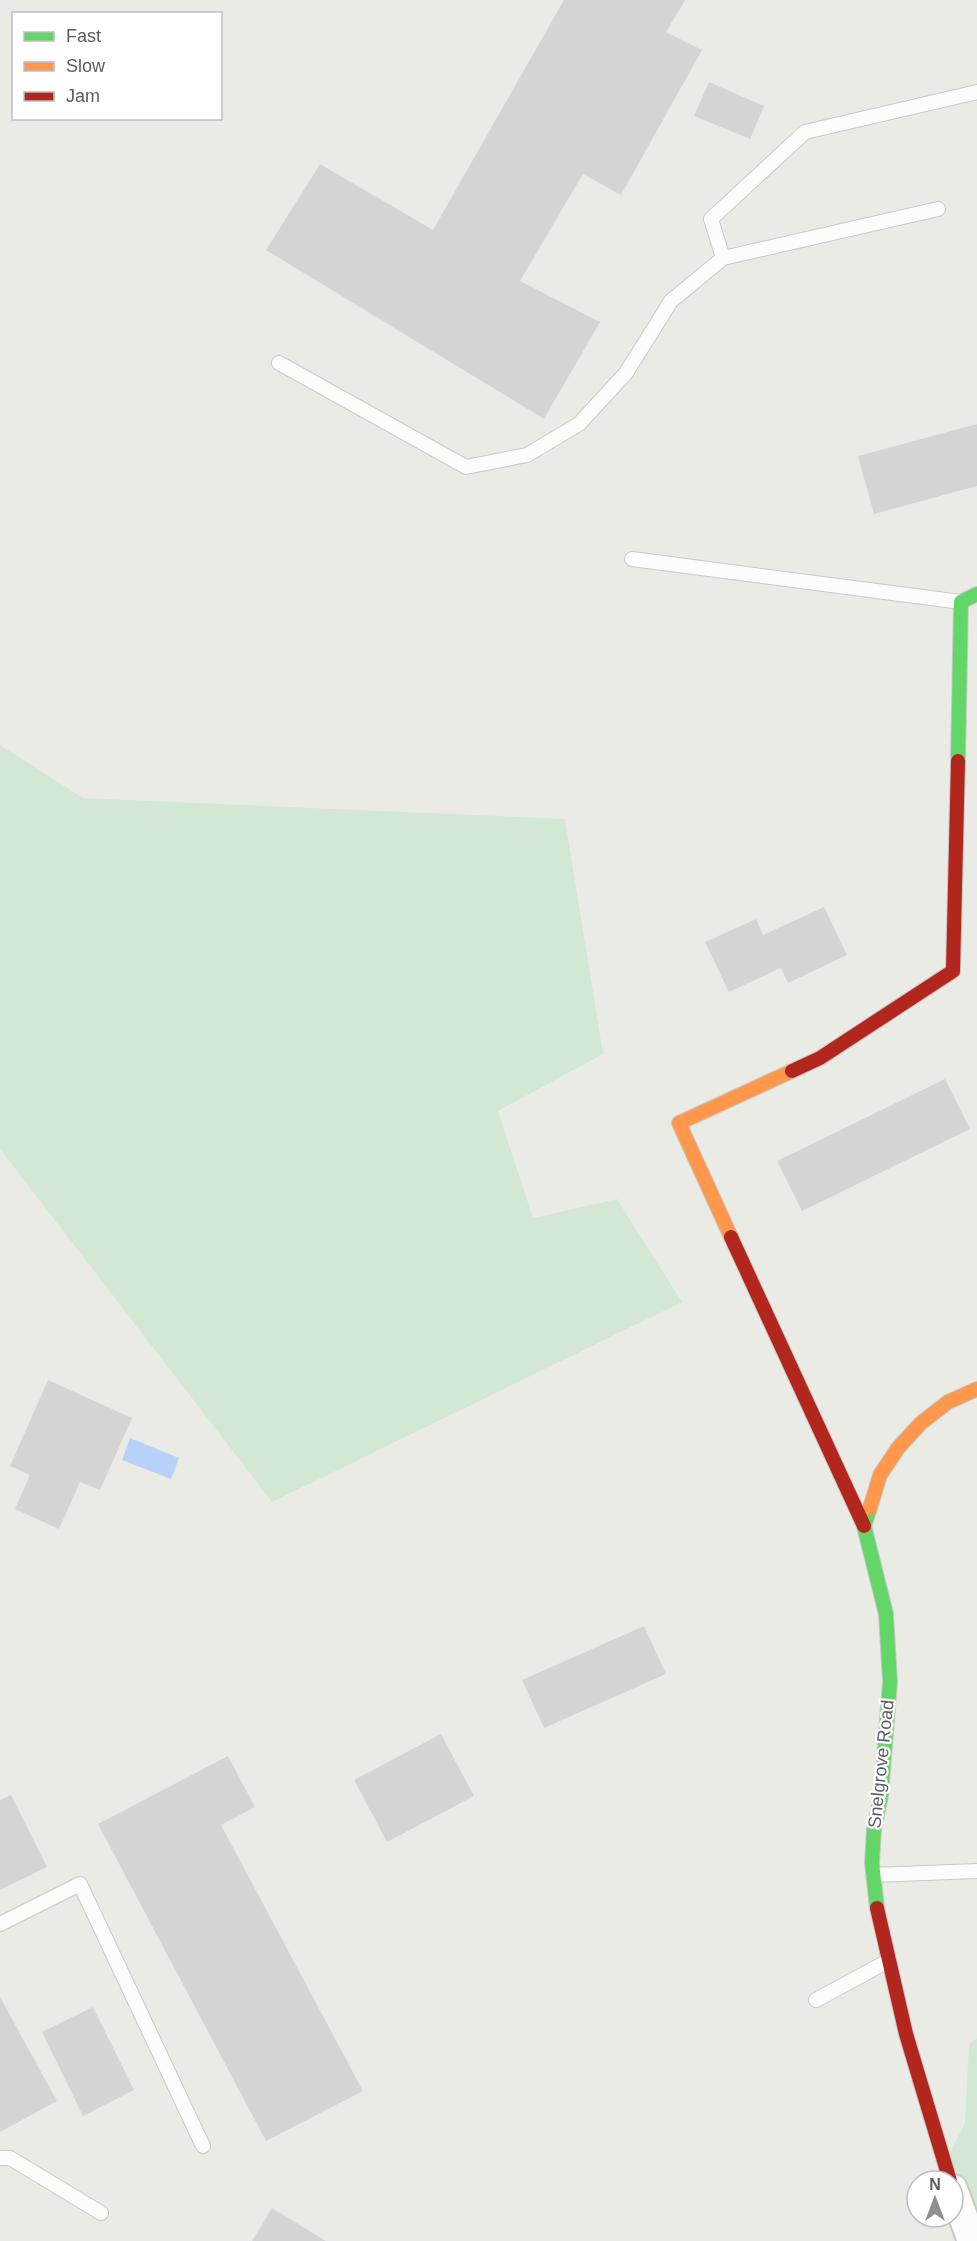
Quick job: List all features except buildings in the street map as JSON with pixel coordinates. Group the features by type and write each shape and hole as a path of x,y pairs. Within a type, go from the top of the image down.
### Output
{"street":[{"path":"961,602 977,594"},
{"name":"Snelgrove Road","path":"946,2169 906,2034 875,1897 874,1829 881,1796 890,1682 889,1648 886,1614 864,1526 679,1123 820,1058 953,971 961,602"},
{"path":"864,1526 880,1475 898,1448 921,1423 948,1402 977,1389"},
{"path":"965,2222 972,2241"}],"lane":[{"path":"723,258 711,219 805,132 977,92"},
{"path":"279,363 466,467 527,455 579,424 626,373 670,301 723,258 938,209"},
{"path":"632,559 961,602"},
{"path":"873,1875 977,1871"},
{"path":"0,1924 80,1884 203,2146"},
{"path":"816,2001 890,1960"},
{"path":"0,2158 10,2158 102,2213"}],"green space":[{"path":"0,745 83,798 565,819 603,1054 498,1111 533,1218 617,1199 682,1302 272,1502 0,1149"},
{"path":"977,2038 977,2241 965,2213 965,2169 946,2169 944,2164 965,2123 969,2044"}],"water":[{"path":"130,1438 179,1458 171,1479 122,1460"}],"traffic: fast":[{"path":"958,761 961,602 977,594"},
{"path":"870,1508 864,1526 886,1614 890,1682 881,1796 874,1829 872,1863 877,1908"}],"traffic: slow":[{"path":"731,1237 679,1123 792,1071"},
{"path":"870,1508 880,1475 898,1448 921,1423 948,1402 977,1389"}],"traffic: jam":[{"path":"792,1071 820,1058 953,971 958,761"},
{"path":"731,1237 864,1526"},
{"path":"877,1908 906,2034 946,2169"}]}
